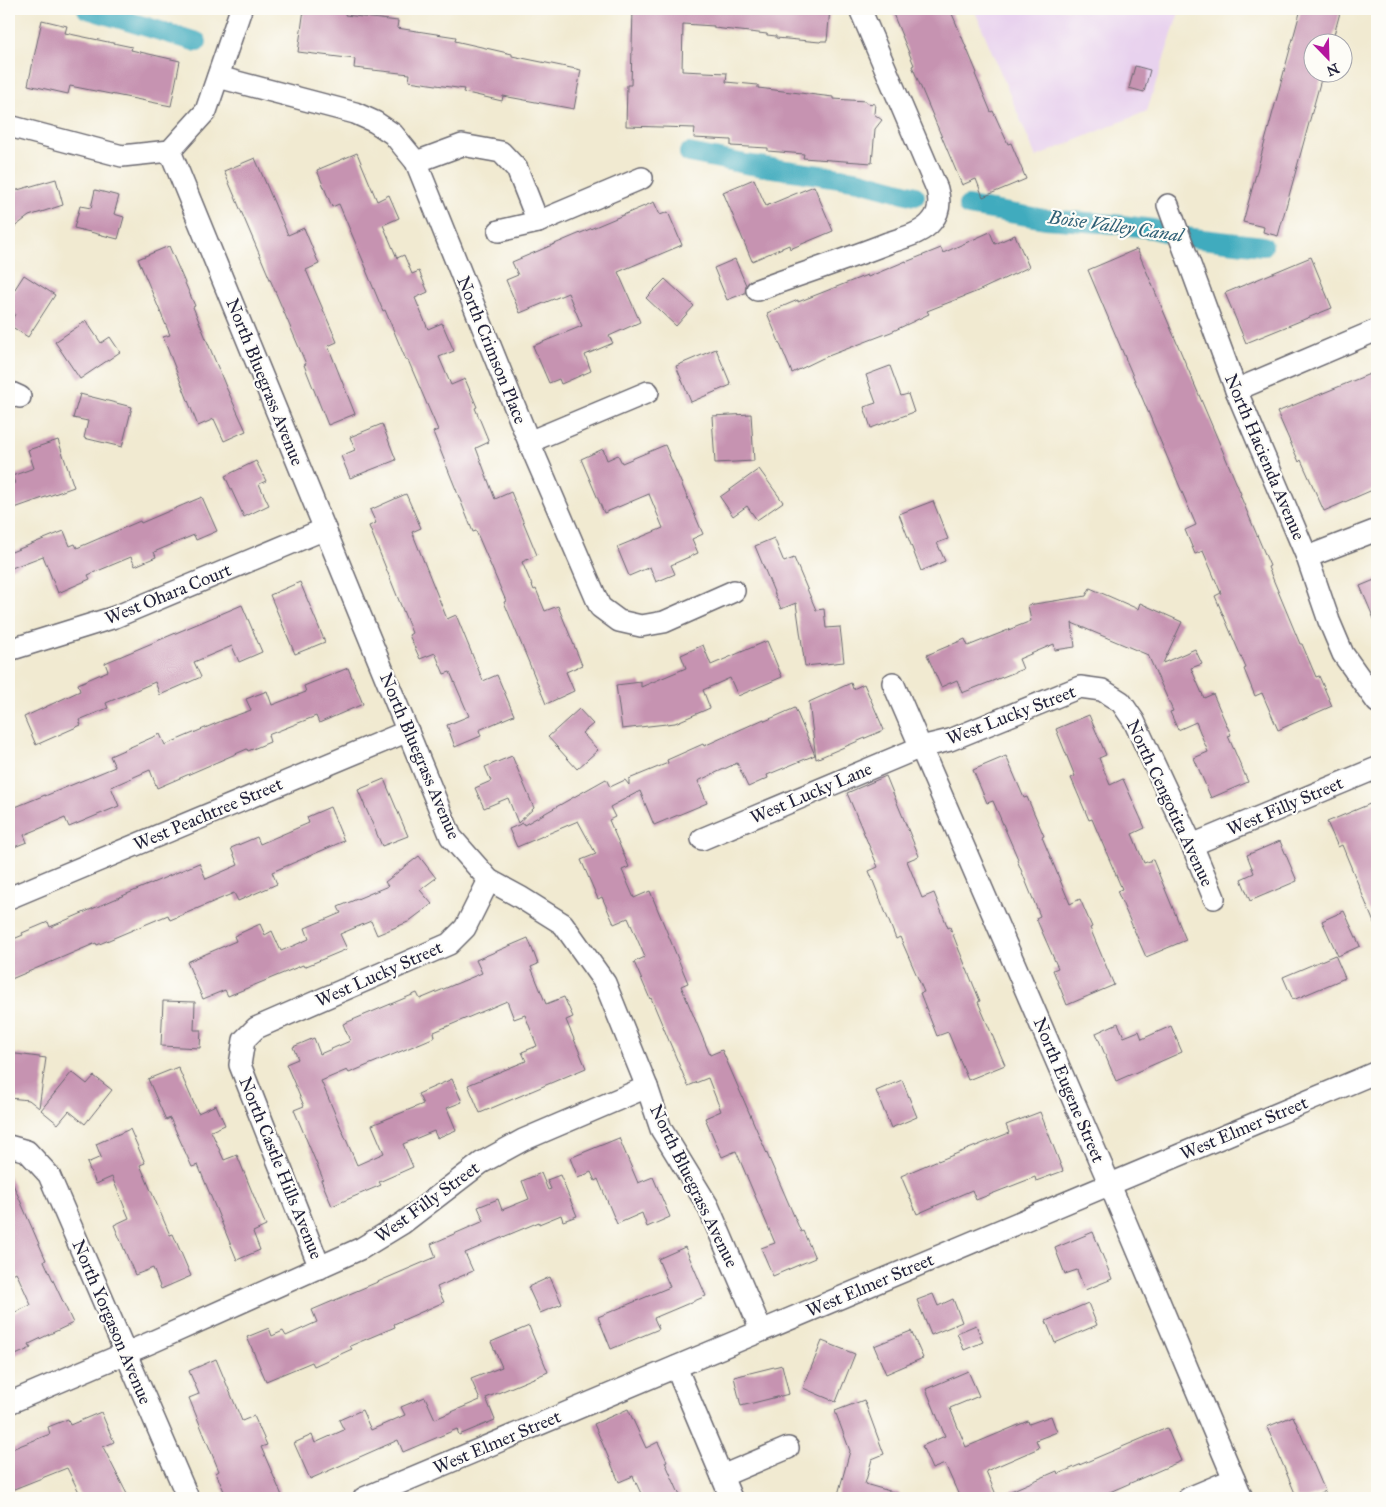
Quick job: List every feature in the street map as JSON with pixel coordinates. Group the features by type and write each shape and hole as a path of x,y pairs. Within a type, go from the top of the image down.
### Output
{"street":[{"path":"9,126 122,156 170,151 206,111 242,9"},
{"path":"757,290 923,229 933,221 938,210 940,199 937,189 860,9"},
{"name":"North Crimson Place","path":"218,77 361,116 375,122 392,134 416,162 529,442 600,607 619,621 641,626 664,622 734,592"},
{"path":"416,162 462,144 501,152 517,168 538,222"},
{"name":"North Bluegrass Avenue","path":"170,151 451,837 489,880 563,924 605,983 661,1129 708,1206 762,1330"},
{"path":"498,232 538,222 642,178"},
{"name":"North Hacienda Avenue","path":"1168,205 1236,390 1307,557 1329,621 1343,654 1377,702"},
{"path":"1236,390 1377,330"},
{"path":"529,442 648,392"},
{"name":"West Ohara Court","path":"9,650 115,616 325,529"},
{"path":"1307,557 1377,530"},
{"name":"North Eugene Street","path":"893,683 1110,1185 1242,1498"},
{"name":"West Lucky Street","path":"921,747 950,740 1080,687 1102,690"},
{"name":"North Cengotita Avenue","path":"1102,690 1121,702 1134,721 1192,845 1214,898"},
{"name":"West Peachtree Street","path":"9,898 408,731"},
{"name":"West Lucky Lane","path":"702,839 921,747"},
{"name":"West Filly Street","path":"1192,845 1377,768"},
{"name":"West Lucky Street","path":"244,1040 256,1028 449,944 465,928 489,880"},
{"name":"North Castle Hills Avenue","path":"244,1040 240,1065 320,1268"},
{"name":"West Elmer Street","path":"364,1498 1377,1072"},
{"name":"West Filly Street","path":"9,1403 125,1354 362,1248 403,1223 481,1163 523,1140 646,1087"},
{"name":"North Yorgason Avenue","path":"18,1149 49,1175 188,1498"},
{"path":"676,1367 731,1498"},
{"path":"722,1476 788,1448"},
{"path":"1189,1498 1234,1479"}],"shaded area":[{"path":"974,9 1180,9 1147,111 1036,157"}],"building":[{"path":"304,9 346,10 345,15 398,21 397,28 456,37 455,41 512,54 512,56 581,70 574,109 503,96 502,101 463,92 464,89 409,81 410,74 354,68 355,59 298,52"},
{"path":"633,9 830,9 827,41 820,42 776,38 776,36 767,34 714,28 714,26 683,24 682,71 727,73 726,82 758,85 758,88 833,97 833,99 866,101 866,103 875,104 874,114 882,120 875,129 872,163 803,158 804,154 768,151 768,148 731,146 731,140 694,138 695,128 626,126 627,85 631,85"},
{"path":"891,9 950,9 991,112 993,111 1008,144 1011,143 1026,179 983,197 976,179 962,185 912,66 914,65"},
{"path":"1301,9 1341,9 1335,32 1304,32 1304,82 1320,82 1278,236 1263,232 1264,227 1243,222"},
{"path":"42,20 67,26 65,33 132,47 131,50 180,61 171,106 70,86 68,94 28,85"},
{"path":"1135,66 1150,70 1144,92 1129,88"},
{"path":"357,153 377,201 389,195 399,218 383,225 397,258 404,255 412,274 419,271 428,292 415,298 428,329 442,323 454,351 439,357 451,385 465,379 477,407 475,408 489,442 476,448 495,499 511,492 537,555 522,562 534,590 536,589 545,611 558,606 582,665 566,672 574,691 546,704 504,602 506,601 476,531 473,532 433,432 438,430 408,360 406,360 385,310 383,311 339,204 332,207 317,170"},
{"path":"255,158 288,235 304,228 319,264 306,270 337,342 328,346 355,414 328,425 304,365 306,364 224,171"},
{"path":"56,179 63,205 29,216 9,231 9,195 14,191"},
{"path":"754,179 766,206 814,186 833,231 790,249 789,245 752,261 723,192"},
{"path":"95,190 119,196 114,214 124,217 118,239 74,228 80,206 91,208"},
{"path":"654,202 660,215 668,212 682,245 618,272 640,322 609,336 613,343 585,355 591,371 561,384 559,379 549,383 533,346 582,326 568,293 520,313 506,280 518,275 512,262"},
{"path":"990,232 995,244 1015,235 1029,267 978,291 927,311 929,314 891,332 823,358 792,373 767,313 867,275 868,277 941,248 943,253"},
{"path":"169,246 195,306 193,307 226,387 246,431 224,441 214,419 198,426 163,337 170,335 138,259"},
{"path":"1137,249 1241,494 1270,566 1268,567 1300,644 1302,644 1316,677 1319,676 1332,706 1278,730 1262,693 1255,696 1244,669 1246,668 1215,596 1221,593 1203,551 1195,554 1185,530 1196,525 1088,270"},
{"path":"1311,257 1332,308 1246,343 1225,293"},
{"path":"735,259 746,285 745,293 727,300 714,268"},
{"path":"24,275 55,295 28,337 9,325 15,314 9,310 9,298"},
{"path":"665,279 694,306 676,326 646,298"},
{"path":"86,321 101,343 110,337 120,352 80,379 55,342"},
{"path":"716,349 731,385 691,402 676,366"},
{"path":"890,366 901,396 908,394 914,412 871,428 864,407 876,403 866,375"},
{"path":"1377,371 1377,488 1324,511 1301,460 1299,462 1277,412"},
{"path":"80,394 132,407 122,447 84,438 88,421 73,418"},
{"path":"751,414 754,461 715,463 712,416"},
{"path":"382,424 396,460 350,478 341,456 355,450 350,437"},
{"path":"58,440 74,487 9,510 9,484 15,483 12,476 34,468 28,450"},
{"path":"665,445 703,534 692,539 698,553 671,565 675,574 656,582 650,567 629,576 617,547 663,528 649,494 604,513 581,459 603,449 607,460 618,455 622,463"},
{"path":"256,461 266,481 259,484 269,505 244,517 225,476"},
{"path":"759,469 783,502 757,520 747,506 733,516 720,497"},
{"path":"406,494 421,528 412,532 447,619 456,615 483,681 497,675 514,715 479,730 481,736 455,747 447,725 469,716 450,672 444,674 435,653 420,659 409,635 412,633 369,526 376,523 370,510"},
{"path":"202,497 217,531 196,540 194,535 154,552 156,557 135,566 131,557 88,575 90,579 58,593 43,556 9,569 9,553 64,531 70,546 75,544 77,548"},
{"path":"933,501 948,539 937,543 945,561 921,571 899,514"},
{"path":"774,538 784,562 794,558 816,610 824,609 826,628 840,627 844,662 805,666 796,603 781,609 755,546"},
{"path":"1377,579 1377,626 1360,586"},
{"path":"300,582 325,642 295,654 270,595"},
{"path":"1090,588 1138,609 1140,603 1182,622 1163,663 1195,649 1202,664 1191,668 1204,698 1213,694 1231,735 1228,736 1248,782 1211,798 1194,758 1208,752 1196,722 1178,730 1170,712 1173,711 1148,655 1072,623 1075,647 1055,650 1054,644 1019,659 1023,669 962,693 957,680 941,687 927,655 965,639 968,646 1031,621 1028,605 1086,596"},
{"path":"242,605 262,652 239,662 232,646 194,662 201,677 160,695 155,682 106,703 108,708 79,720 81,725 36,745 24,717 80,691 78,684 108,671 105,663"},
{"path":"767,641 782,677 738,696 730,678 703,690 710,708 675,723 622,729 616,685 641,682 641,687 686,668 681,655 703,645 711,665"},
{"path":"348,668 363,704 319,723 316,716 268,735 270,742 248,751 247,749 157,788 150,770 111,787 119,806 69,827 65,818 24,835 27,842 9,849 9,798 13,808 45,796 115,767 110,756 160,734 165,745 251,710 246,699 267,691 272,705 306,692 304,686"},
{"path":"851,683 853,689 864,684 884,730 816,759 809,702"},
{"path":"795,708 815,755 767,775 768,778 748,787 737,763 698,781 707,803 654,825 640,791 610,807 615,817 609,820 629,867 622,870 634,898 650,891 688,983 681,986 710,1055 722,1050 801,1232 803,1231 815,1258 773,1276 761,1248 775,1243 736,1151 722,1157 705,1118 721,1111 708,1078 688,1086 634,962 645,957 628,918 614,924 602,897 598,899 581,860 596,854 578,821 517,847 509,829 523,823 524,825 606,779 610,787 625,780 629,785 629,779 668,763 667,760"},
{"path":"579,709 593,724 582,733 598,750 577,769 548,737"},
{"path":"1089,715 1106,755 1099,758 1110,785 1123,779 1145,828 1132,834 1144,863 1153,860 1186,940 1146,957 1117,891 1122,889 1092,819 1089,820 1071,778 1075,776 1056,729"},
{"path":"512,756 534,808 518,823 508,798 484,808 475,788 491,781 485,767"},
{"path":"1006,756 1024,798 1027,797 1044,836 1042,837 1070,904 1080,899 1114,985 1067,1005 1053,970 1058,968 1036,918 1040,916 1018,859 993,801 987,803 973,770"},
{"path":"886,776 919,856 907,861 922,898 934,893 948,928 950,927 980,1001 978,1002 1005,1065 968,1080 948,1032 937,1036 920,993 924,992 900,937 896,939 869,871 878,867 847,793"},
{"path":"384,779 408,836 382,846 358,790"},
{"path":"1377,801 1377,930 1342,845 1338,847 1327,822"},
{"path":"330,807 344,841 272,872 277,884 238,901 234,893 170,920 168,915 9,980 9,941 23,935 22,933 48,922 50,927 199,863 206,879 238,865 231,848 257,837 260,844 309,823 307,817"},
{"path":"1280,841 1297,881 1250,901 1241,879 1254,873 1247,855"},
{"path":"419,856 436,878 420,890 432,904 408,922 377,935 371,921 340,934 347,949 228,996 225,990 203,999 187,962 236,941 234,936 260,924 265,935 272,931 281,951 309,939 305,928 341,913 338,907 388,886 385,882"},
{"path":"1344,911 1360,946 1338,956 1322,921"},
{"path":"528,938 538,964 531,967 546,1004 564,997 573,1017 566,1020 586,1068 480,1113 468,1085 526,1061 522,1052 537,1046 525,1015 514,1019 507,1001 434,1032 435,1037 349,1073 347,1070 321,1081 357,1165 384,1153 372,1125 423,1104 418,1094 452,1079 462,1102 447,1108 456,1130 437,1138 434,1131 403,1144 413,1167 379,1182 381,1185 332,1206 321,1180 323,1179 294,1110 304,1106 286,1064 298,1059 293,1047 314,1038 320,1054 350,1041 343,1024 417,993 420,999 482,973 476,960"},
{"path":"1335,955 1345,978 1293,1000 1283,977"},
{"path":"163,1001 195,1002 194,1030 201,1030 200,1048 161,1046"},
{"path":"1118,1023 1124,1037 1139,1031 1142,1039 1171,1026 1182,1052 1116,1081 1096,1033"},
{"path":"9,1053 46,1058 39,1108 29,1100 9,1098"},
{"path":"178,1067 198,1113 216,1105 225,1125 211,1131 224,1160 237,1155 266,1226 253,1232 260,1250 237,1260 198,1165 192,1167 170,1118 166,1120 148,1079"},
{"path":"72,1072 87,1084 94,1076 112,1090 85,1124 69,1111 58,1124 41,1110"},
{"path":"902,1080 917,1117 891,1128 876,1091"},
{"path":"1040,1112 1063,1171 1036,1181 1035,1177 976,1200 972,1190 917,1214 901,1176 1009,1133 1006,1125"},
{"path":"130,1129 145,1163 140,1165 170,1235 173,1234 191,1276 161,1289 153,1268 135,1275 114,1225 129,1218 112,1177 96,1184 87,1163 101,1157 96,1144"},
{"path":"619,1138 638,1183 653,1177 670,1217 647,1227 642,1213 617,1224 598,1179 595,1181 591,1172 578,1178 570,1158"},
{"path":"541,1173 548,1190 551,1189 547,1180 560,1175 577,1216 563,1221 561,1215 539,1224 539,1222 465,1253 473,1271 437,1287 444,1302 394,1324 395,1327 350,1346 352,1349 314,1366 312,1362 266,1381 247,1337 269,1328 272,1336 283,1331 286,1336 317,1322 312,1310 436,1257 431,1244 484,1221 478,1207 498,1199 502,1210 529,1199 522,1181"},
{"path":"9,1175 46,1260 44,1261 73,1323 29,1344 31,1348 9,1358 9,1315 31,1305 16,1272 9,1276"},
{"path":"1093,1232 1112,1279 1085,1290 1077,1270 1065,1274 1055,1248"},
{"path":"685,1247 706,1296 654,1318 659,1329 611,1349 598,1317 670,1287 658,1259"},
{"path":"550,1277 562,1304 540,1313 528,1287"},
{"path":"933,1294 938,1306 953,1299 962,1322 931,1335 917,1300"},
{"path":"1088,1303 1097,1325 1055,1343 1046,1321"},
{"path":"976,1325 983,1342 964,1350 957,1333"},
{"path":"529,1326 548,1372 486,1398 495,1420 459,1435 457,1429 403,1452 398,1440 310,1479 294,1443 312,1435 315,1443 344,1430 339,1420 362,1410 371,1430 405,1415 401,1407 425,1397 435,1419 480,1400 471,1379 502,1367 491,1342"},
{"path":"911,1331 923,1358 886,1374 874,1346"},
{"path":"822,1341 855,1354 836,1402 803,1388"},
{"path":"216,1359 242,1421 254,1416 267,1445 261,1447 283,1498 227,1498 216,1473 219,1471 189,1398 199,1394 189,1371"},
{"path":"782,1365 789,1394 741,1406 734,1377"},
{"path":"968,1371 979,1396 950,1408 966,1447 1028,1421 1029,1424 1051,1416 1057,1432 1036,1440 1039,1448 986,1471 997,1497 1057,1471 1058,1474 1167,1428 1181,1461 1096,1498 960,1498 945,1464 932,1469 922,1446 945,1436 926,1389"},
{"path":"864,1400 884,1454 872,1459 865,1484 900,1494 900,1498 837,1498 850,1451 835,1411"},
{"path":"628,1409 646,1448 658,1442 681,1498 643,1498 633,1476 619,1482 594,1424"},
{"path":"101,1412 114,1442 103,1447 129,1498 82,1498 67,1468 9,1491 9,1450 50,1434 48,1427 68,1419 70,1425"},
{"path":"1293,1416 1325,1491 1307,1498 1297,1498 1267,1427"}],"waterway":[{"name":"Boise Valley Canal","path":"87,9 197,42"},
{"name":"Boise Valley Canal","path":"689,153 745,164 860,181 915,196"},
{"name":"Boise Valley Canal","path":"968,206 1045,219 1114,224 1153,229 1184,237 1263,246"}]}
